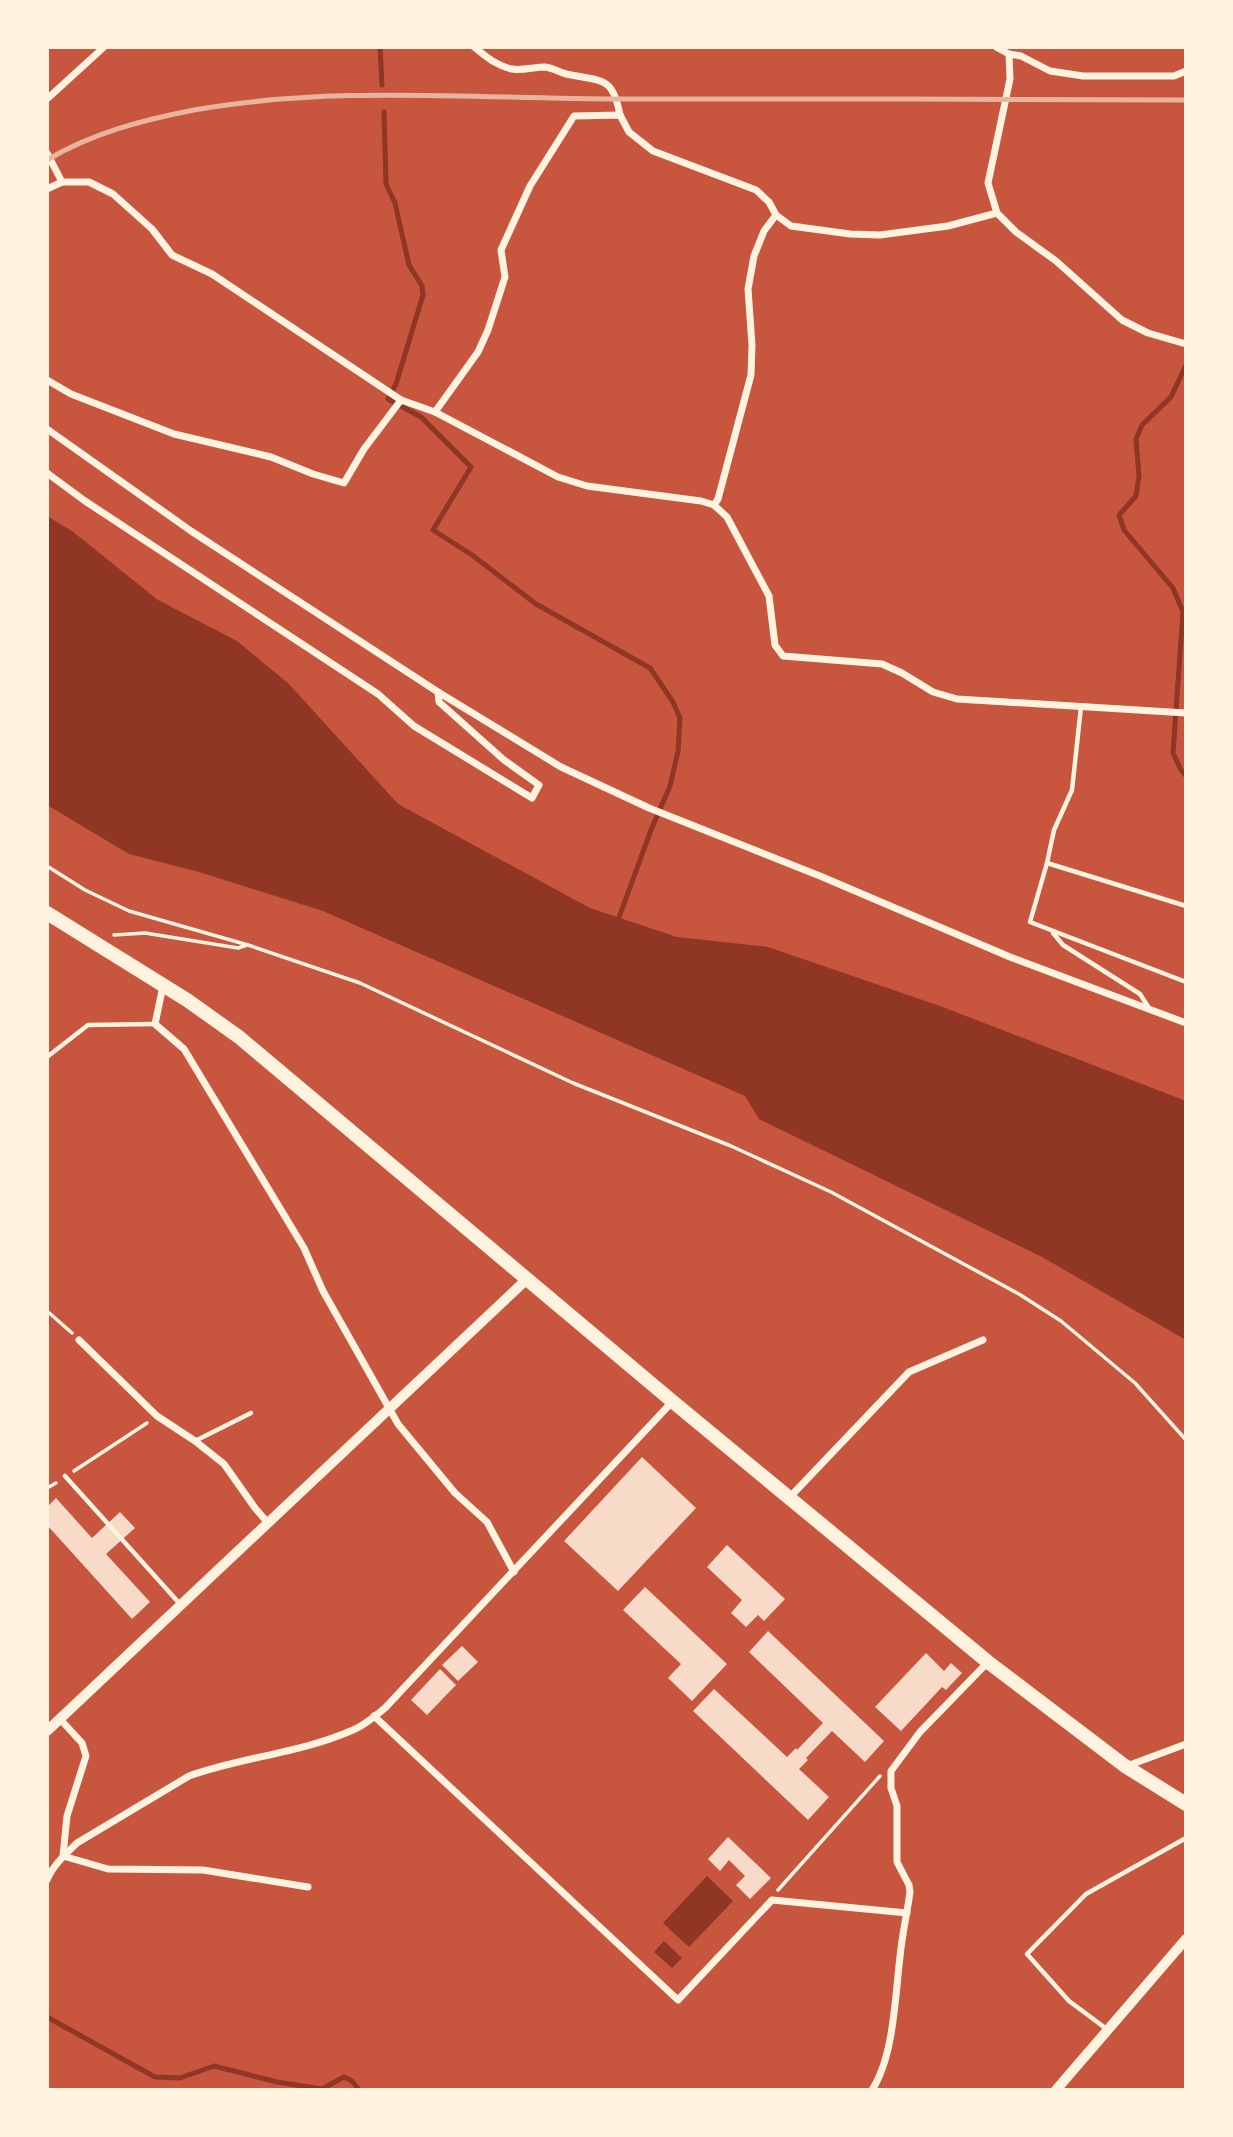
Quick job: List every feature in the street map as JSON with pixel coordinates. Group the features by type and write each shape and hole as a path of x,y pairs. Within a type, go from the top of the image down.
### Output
{"main road":[{"path":"47,913 163,985 239,1038 672,1402 988,1662 1125,1766 1186,1804"}],"street":[{"path":"47,99 104,47"},
{"path":"474,47 497,65 515,70 546,67 568,75 605,81 617,99 620,115 629,132 653,151 755,190 769,202 776,215 791,226 880,235 948,226 997,213"},
{"path":"996,47 1050,71 1083,76 1174,76 1186,71"},
{"path":"1009,54 1010,79 988,183 997,213 1122,320 1148,333 1186,344"},
{"path":"435,412 478,352 505,277 501,250 530,186 573,116 620,115"},
{"path":"47,153 62,182"},
{"path":"47,189 62,182 89,182 113,194 152,229 172,255 212,274 401,400 435,412 558,477 587,486 714,505 727,517 769,596 775,645 783,656 882,664 933,692 957,699 1185,713"},
{"path":"714,505 718,499 751,375 748,289 754,256 764,231 776,215"},
{"path":"47,380 71,394 174,434 271,457 313,474 344,482 364,449 401,400"},
{"path":"47,429 191,531 438,692 561,767 649,808 820,876 1010,957 1186,1023"},
{"path":"47,473 85,501 378,694 414,726 532,799 539,785 504,761 439,702 438,692"},
{"path":"163,985 155,1024 184,1049 304,1248 323,1291 398,1424 455,1493 487,1522 514,1572"},
{"path":"47,1731 527,1279"},
{"path":"79,1340 158,1416 224,1464 268,1523"},
{"path":"789,1498 909,1372 983,1340"},
{"path":"47,1880 63,1856 77,1843 189,1776 328,1739 356,1729 385,1709 672,1402"},
{"path":"872,2090 879,2079 894,2022 900,1955 910,1892 897,1862 897,1806 891,1788 891,1771 920,1732 988,1662"},
{"path":"374,1716 678,2000 772,1900 907,1913"},
{"path":"60,1719 82,1743 86,1756 67,1816 63,1856"},
{"path":"1125,1766 1186,1744"},
{"path":"63,1856 108,1869 203,1870 308,1887"},
{"path":"1056,2090 1186,1939"}],"lane":[{"path":"1082,706 1072,790 1054,830 1030,922 1186,982"},
{"path":"1046,863 1186,906"},
{"path":"1052,932 1063,945 1140,994 1149,1008"},
{"path":"47,1057 88,1025 155,1024"},
{"path":"195,1441 251,1413"},
{"path":"65,1476 181,1605"},
{"path":"1108,2030 1069,2001 1027,1954 1086,1894 1186,1838"}],"path":[{"path":"47,866 86,890 129,911 248,945 360,983 573,1083 731,1146 831,1192 1018,1294 1061,1321 1135,1383 1186,1440"},
{"path":"91,940 145,933 238,948 248,945"},
{"path":"47,1311 79,1340"},
{"path":"47,1489 158,1416"},
{"path":"772,1900 773,1895 883,1773 891,1771"}],"shaded area":[{"path":"47,516 72,531 158,600 237,641 289,684 398,804 590,908 677,937 768,947 940,1006 1186,1101 1186,1340 1042,1257 759,1119 745,1096 323,911 199,872 129,854 47,805"},
{"path":"707,1876 733,1901 689,1947 663,1923"},
{"path":"664,1941 682,1958 672,1968 654,1952"}],"building":[{"path":"642,1457 696,1508 618,1591 564,1541"},
{"path":"56,1498 92,1538 120,1512 135,1528 106,1554 150,1602 132,1619 47,1525 47,1507"},
{"path":"727,1545 785,1599 764,1621 758,1615 746,1627 731,1613 742,1600 707,1567"},
{"path":"645,1587 727,1664 692,1701 668,1678 681,1664 623,1610"},
{"path":"768,1631 884,1741 865,1762 832,1731 806,1758 808,1760 799,1769 829,1797 808,1820 693,1711 714,1689 787,1757 823,1723 749,1652"},
{"path":"462,1646 478,1662 458,1681 442,1665"},
{"path":"926,1653 944,1671 951,1663 962,1673 946,1690 942,1687 901,1731 875,1707"},
{"path":"440,1669 456,1685 427,1715 411,1700"},
{"path":"728,1837 771,1878 750,1899 736,1885 745,1876 729,1860 720,1871 708,1859"}],"waterway":[{"path":"380,47 382,85"},
{"path":"384,112 386,184 395,203 409,265 422,286 423,295 396,384 388,399 421,417 471,467 433,530 472,555 536,604 650,668 673,702 680,718 678,751 670,786 617,923"},
{"path":"1186,365 1171,397 1142,425 1136,439 1139,476 1136,496 1119,515 1124,530 1173,588 1183,612 1173,753 1186,776"},
{"path":"47,2017 155,2077 180,2078 214,2066 277,2082 322,2089 344,2077 352,2081 359,2090"}],"railway":[{"path":"47,160 100,135 156,118 247,102 300,98 407,95 620,99 1186,100"}]}
